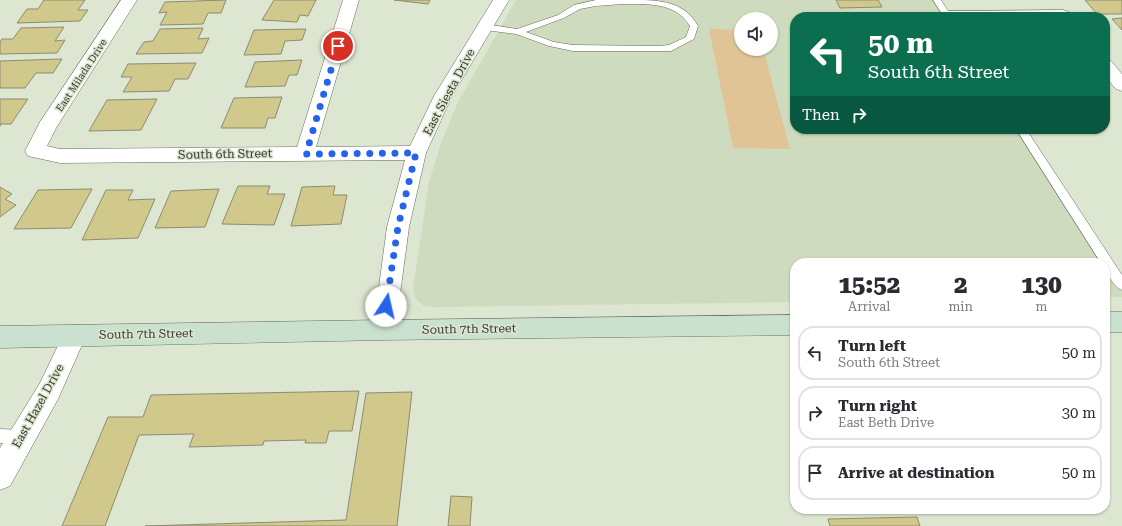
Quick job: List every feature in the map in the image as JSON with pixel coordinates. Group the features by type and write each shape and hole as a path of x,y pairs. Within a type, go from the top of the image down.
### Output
{"main road":[{"path":"1110,322 1122,322"},
{"name":"South 7th Street","path":"0,337 382,330 790,325"}],"street":[{"name":"East Milada Drive","path":"35,151 47,127 129,0"},
{"path":"306,154 351,0"},
{"name":"East Siesta Drive","path":"382,330 389,294 398,227 416,153 443,96 500,0"},
{"path":"1050,0 1060,12"},
{"path":"1110,71 1122,85"},
{"name":"South 6th Street","path":"35,151 60,156 416,153"},
{"name":"East Hazel Drive","path":"0,476 11,437 49,391 74,336"}],"lane":[{"path":"937,0 945,12"},
{"path":"485,26 518,32 552,44 573,48 659,49 670,48 690,39 694,26 691,20 682,11 669,5 656,2 601,2 577,7 568,13 518,32"},
{"path":"1024,134 1105,258"},
{"path":"1110,266 1122,285"}],"shaded area":[{"path":"516,0 935,0 943,12 790,12 790,134 1022,134 1102,258 790,258 790,302 424,306 415,298 413,289 429,182 441,143 457,104"},
{"path":"709,29 734,30 734,56 765,56 790,149 733,148"},
{"path":"1110,270 1122,289 1122,297 1110,297"}],"building":[{"path":"44,0 85,0 78,10 88,10 80,21 17,23 27,9 38,9"},
{"path":"226,0 221,13 208,13 203,24 160,25 167,12 159,13 165,2"},
{"path":"274,0 316,0 308,16 300,15 297,22 262,20"},
{"path":"394,0 430,0 428,4"},
{"path":"836,0 878,0 882,7 840,8"},
{"path":"1085,0 1122,0 1122,14 1095,12"},
{"path":"1122,18 1122,30 1112,19"},
{"path":"64,27 55,41 65,40 57,53 0,54 0,41 2,39 13,39 21,28"},
{"path":"203,28 198,39 209,38 202,53 136,54 144,42 153,41 160,29"},
{"path":"306,29 302,40 285,41 281,54 244,55 254,30"},
{"path":"62,59 53,73 36,73 25,88 0,88 0,61"},
{"path":"302,60 297,75 289,75 285,86 245,87 255,62"},
{"path":"196,63 188,79 175,79 169,91 123,92 132,77 121,77 128,64"},
{"path":"282,97 275,118 268,118 265,128 221,128 234,98"},
{"path":"0,99 28,99 11,124 1,124 0,126"},
{"path":"157,99 141,130 89,131 107,100"},
{"path":"238,186 270,186 267,194 285,194 274,225 222,224"},
{"path":"335,186 333,195 347,195 341,224 291,226 302,187"},
{"path":"0,187 12,194 5,199 16,205 0,217"},
{"path":"92,189 71,228 14,229 38,190"},
{"path":"219,189 205,227 155,228 171,191"},
{"path":"106,190 133,190 128,200 155,199 138,238 82,240"},
{"path":"359,391 352,431 329,431 326,443 305,443 306,440 264,441 263,445 189,447 194,434 139,435 105,526 62,526 108,417 143,417 151,395"},
{"path":"412,392 397,526 145,526 346,520 366,393"},
{"path":"451,496 472,497 470,526 448,526"},
{"path":"917,517 920,526 830,526 828,519"}],"route":[{"path":"338,46 306,154 416,153 398,227 386,306"}]}
